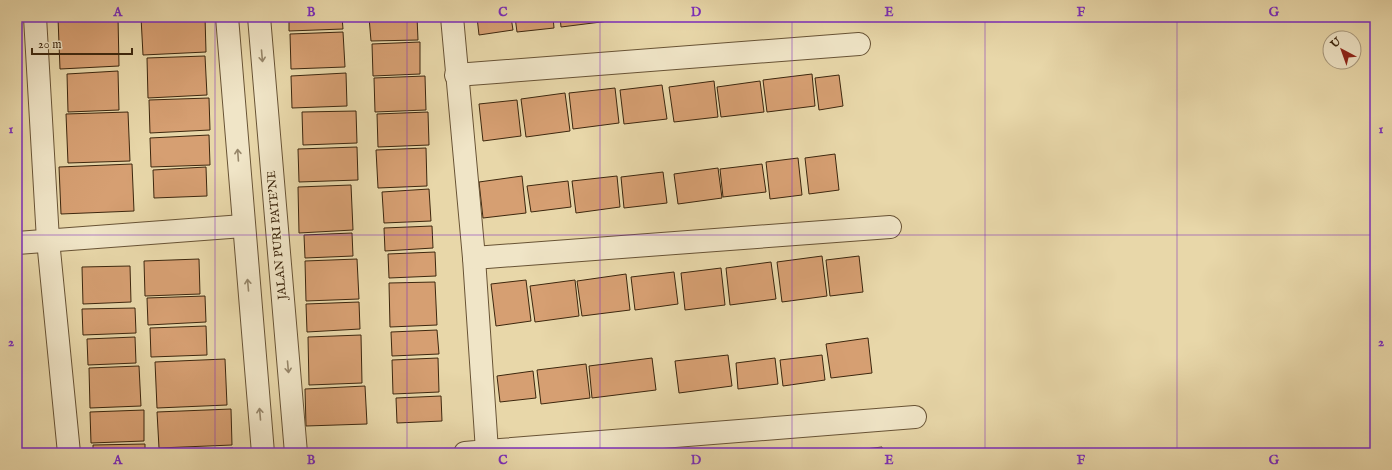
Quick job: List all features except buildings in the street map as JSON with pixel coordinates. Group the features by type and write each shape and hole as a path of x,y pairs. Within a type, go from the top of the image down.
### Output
{"street":[{"path":"35,17 48,240 69,453"},
{"path":"227,17 243,226 263,453"},
{"name":"JALAN PURI PATE'NE","path":"259,17 296,453"},
{"path":"452,17 456,75 474,258 487,452"},
{"path":"456,75 859,44"},
{"path":"17,242 243,226"},
{"path":"474,258 890,227"},
{"path":"253,337 286,334"},
{"path":"465,453 915,417"}]}
